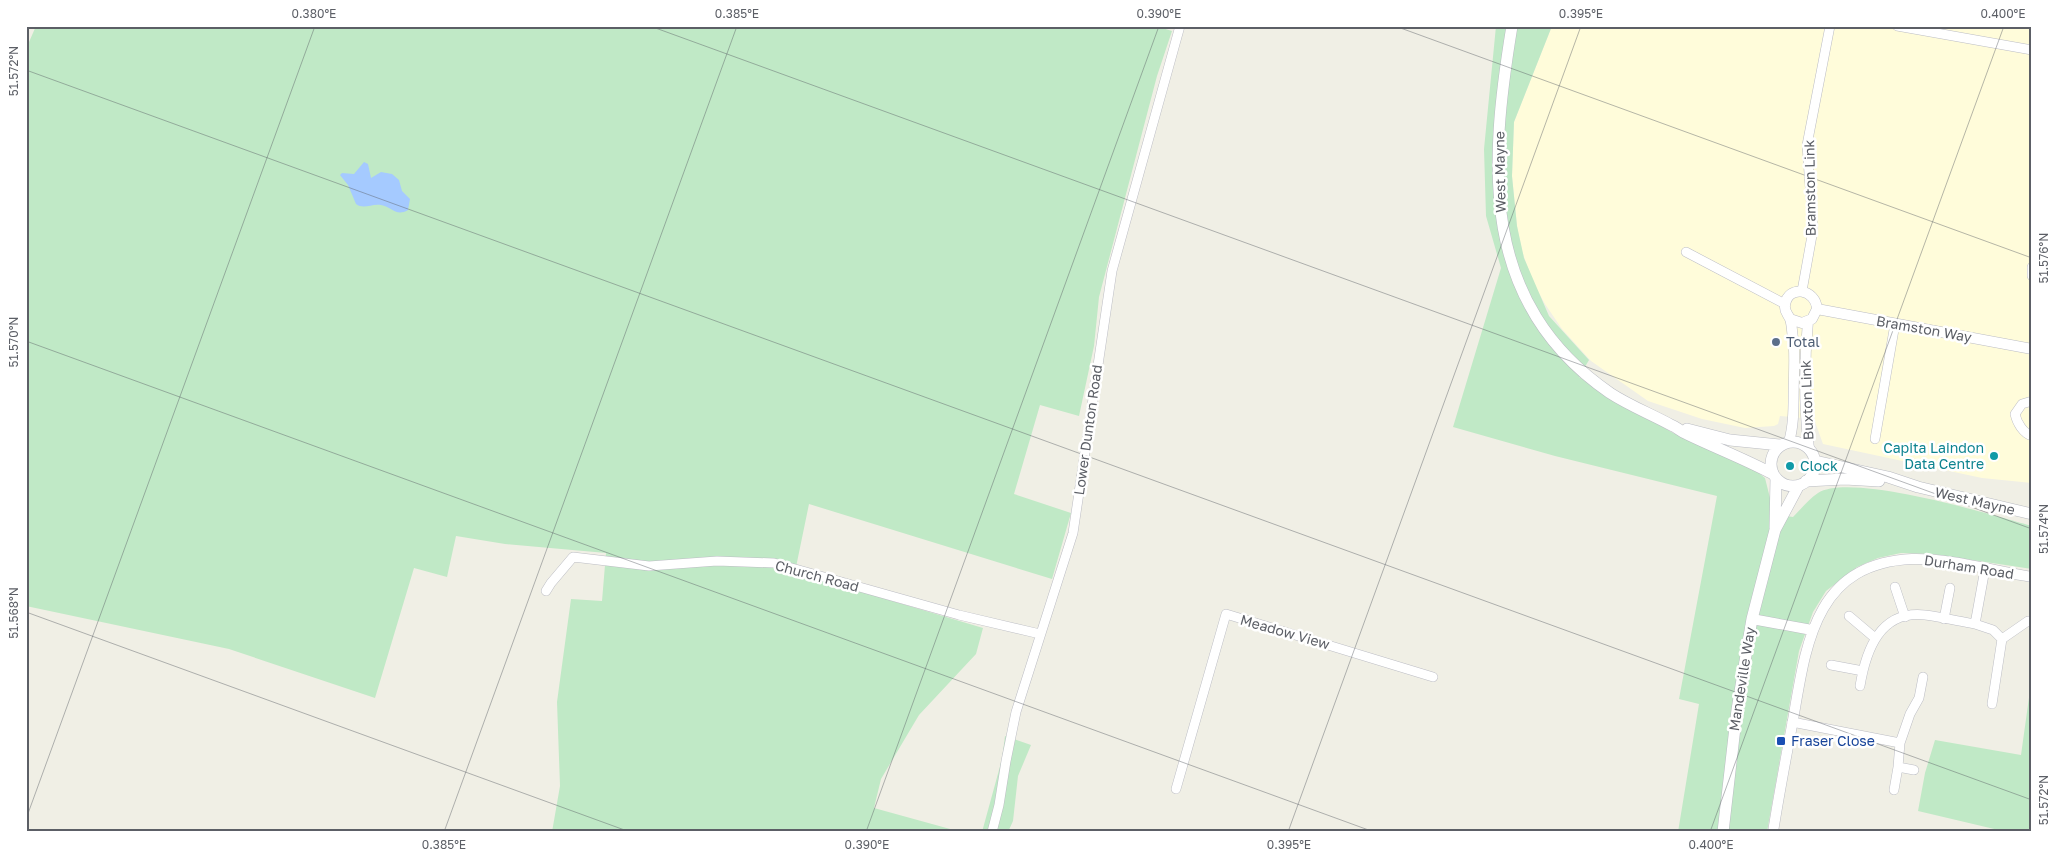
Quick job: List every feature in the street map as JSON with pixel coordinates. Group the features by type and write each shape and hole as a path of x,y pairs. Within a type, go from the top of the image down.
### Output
{"main road":[{"name":"West Mayne","path":"1512,26 1500,113 1497,175 1501,220 1505,241 1517,278 1540,322 1555,342 1582,370 1610,393 1685,434 1745,459 1774,476"},
{"name":"West Mayne","path":"1671,425 1730,440 1784,444"},
{"path":"1784,444 1803,444 1809,449 1815,461 1813,472 1802,483 1786,485 1774,476 1770,462 1772,455 1784,444"},
{"name":"West Mayne","path":"1815,461 1888,477 1918,487 2032,514"},
{"name":"Mandeville Way","path":"1774,476 1776,530"},
{"name":"West Mayne","path":"1802,483 1845,479 1918,487"},
{"name":"Mandeville Way","path":"1723,832 1736,719 1752,619 1776,530 1802,483"}],"street":[{"name":"Lower Dunton Road","path":"992,832 999,805 1012,730 1023,686 1073,533 1112,271 1180,26"},
{"name":"Bramston Link","path":"1802,291 1813,230 1807,145 1830,26"},
{"path":"1897,26 1927,29 2032,50"},
{"path":"1686,252 1785,304"},
{"path":"2032,267 2032,276"},
{"path":"1802,291 1813,296 1817,309 1815,315 1808,321 1798,323 1790,319 1786,313 1785,304 1789,296 1802,291"},
{"name":"Bramston Way","path":"1817,309 2032,348"},
{"name":"Buxton Link","path":"1784,444 1793,428 1794,351 1790,319"},
{"name":"Buxton Link","path":"1808,321 1805,419 1809,449"},
{"path":"1875,439 1895,324"},
{"path":"2032,401 2022,404 2015,414 2024,432 2032,436"},
{"name":"Church Road","path":"546,591 573,557 649,566 717,561 774,563 959,615 1040,634"},
{"name":"Durham Road","path":"1773,832 1800,676 1812,630 1832,596 1856,575 1874,566 1899,560 1932,560 2032,577"},
{"path":"1974,624 1985,569"},
{"path":"1895,587 1905,617"},
{"path":"1944,619 1950,588"},
{"name":"Meadow View","path":"1176,789 1226,614 1433,676"},
{"path":"1860,686 1862,671 1875,638 1886,625 1905,617 1925,615 1974,624 1993,630 2002,639"},
{"path":"1849,616 1875,638"},
{"path":"1752,619 1812,630"},
{"path":"1992,704 2002,639 2028,621"},
{"path":"1831,665 1862,671"},
{"path":"1894,790 1900,743 1910,714 1919,698 1923,677"},
{"path":"1792,722 1900,743"},
{"path":"1898,767 1914,770"}],"shaded area":[{"path":"1552,26 2032,26 2032,483 1982,478 1823,444 1814,419 1780,416 1778,424 1774,426 1745,428 1702,419 1648,401 1591,361 1562,329 1545,304 1533,282 1522,251 1517,226 1512,176 1514,122"}],"green space":[{"path":"36,26 1156,26 1172,31 1157,76 1099,297 1094,346 1079,416 1040,405 1014,494 1071,513 1052,579 809,504 795,572 983,628 976,654 919,715 881,779 874,808 961,832 552,832 560,786 557,702 571,599 602,601 606,553 505,544 456,536 447,577 414,568 375,698 229,649 26,606 26,49"},
{"path":"1496,26 1552,26 1514,122 1512,176 1517,226 1524,258 1549,316 1589,360 1579,377 1673,433 1749,465 1765,478 1774,514 1793,517 1818,493 1835,488 1860,488 1890,491 1955,505 2032,526 2032,569 1932,554 1901,553 1878,558 1857,567 1826,591 1813,612 1799,651 1767,832 1678,832 1699,704 1679,699 1717,496 1555,456 1453,427 1501,268 1486,216 1484,149"},
{"path":"2032,676 2032,832 2007,832 1918,811 1925,773 1935,740 2021,755"},
{"path":"1005,736 1031,745 1018,776 1013,821 1008,832 982,832 1002,759"}],"water":[{"path":"364,162 368,164 371,178 381,172 392,174 399,180 402,191 410,199 408,210 397,212 381,205 359,206 356,204 348,185 340,175 342,173 354,174"}],"place":[{"name":"Total","path":"1776,342"},
{"name":"Capita Laindon Data Centre","path":"1994,456"},
{"name":"Clock","path":"1790,466"},
{"name":"Fraser Close","path":"1781,741"}]}
